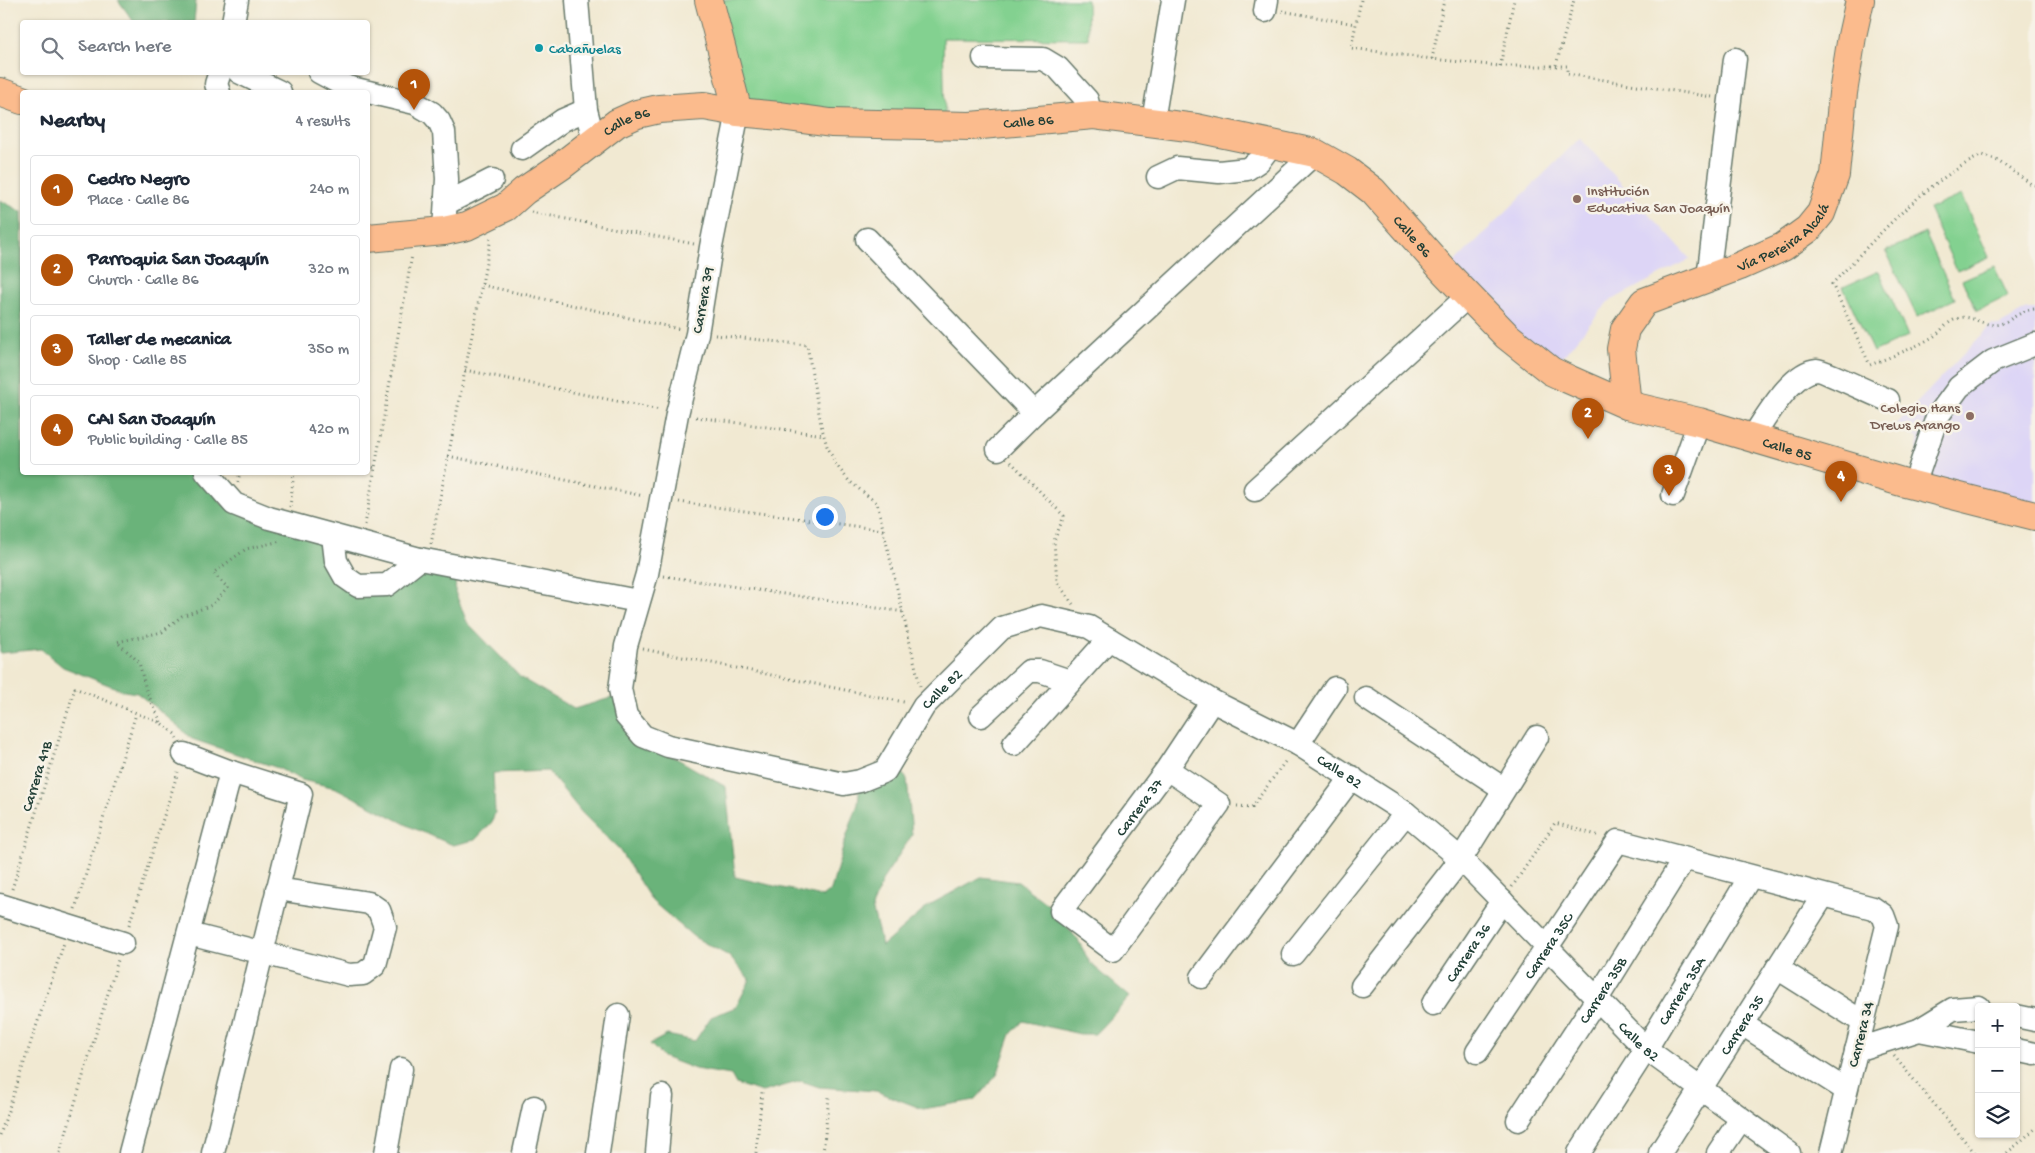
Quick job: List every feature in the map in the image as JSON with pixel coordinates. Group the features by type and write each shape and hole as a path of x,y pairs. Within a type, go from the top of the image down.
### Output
{"main road":[{"name":"Carrera 39","path":"709,0 738,112"},
{"name":"Vía Pereira Alcalá","path":"1627,405 1621,349 1625,330 1644,302 1783,248 1808,229 1821,213 1835,175 1843,93 1860,0"},
{"path":"0,92 20,99"},
{"name":"Calle 86","path":"370,238 444,232 467,226 506,207 524,191 561,166 617,123 637,114 652,111 704,106 831,123 970,126 1091,116 1153,122 1315,153 1347,171 1373,191 1507,336 1551,371 1627,405"},
{"name":"Calle 85","path":"1627,405 1698,422 1914,485 2035,516"}],"street":[{"path":"233,20 237,0"},
{"path":"577,0 586,110 594,140"},
{"path":"1153,122 1173,0"},
{"path":"984,58 1043,59 1058,68 1088,100 1091,116"},
{"path":"1708,278 1735,59"},
{"path":"218,90 216,84 219,75"},
{"path":"245,75 276,90"},
{"path":"325,75 347,87 360,90"},
{"path":"370,92 409,101 432,113 439,121 444,132 447,203 444,232"},
{"path":"522,149 563,120 586,110"},
{"name":"Carrera 39","path":"626,646 646,574 678,414 697,334 711,247 738,112"},
{"path":"1158,177 1176,168 1219,172 1246,169 1258,161 1272,144"},
{"path":"998,449 1315,153"},
{"path":"447,203 492,180"},
{"path":"867,239 1034,414"},
{"path":"1255,490 1468,296"},
{"path":"1914,485 1938,417 1959,387 1992,361 2032,348"},
{"path":"1752,438 1792,383 1804,375 1818,370 1888,400"},
{"path":"1673,495 1698,422"},
{"path":"209,475 234,504 268,518 424,559 638,600"},
{"path":"333,536 336,561 345,577 358,586 387,585 424,559"},
{"name":"Calle 82","path":"626,646 620,689 626,716 643,736 668,746 844,784 860,781 885,771 924,706 1002,628 1041,616 1089,627 1212,701 1298,744 1406,813 1461,858 1646,1049 1789,1153"},
{"path":"1014,744 1109,639"},
{"path":"981,716 1029,671 1040,671 1070,681"},
{"path":"1298,744 1335,688"},
{"path":"1366,698 1504,789"},
{"name":"Carrera 37","path":"1167,769 1219,804 1113,950 1061,911 1167,769 1212,701"},
{"path":"1362,986 1461,858 1537,737"},
{"path":"184,754 231,772 301,794 214,1153"},
{"path":"130,1153 231,772"},
{"path":"1202,977 1352,778"},
{"path":"1293,954 1406,813"},
{"path":"1618,841 1823,896"},
{"name":"Carrera 35C","path":"1477,1052 1618,841"},
{"name":"Carrera 35B","path":"1518,1120 1597,999 1684,859"},
{"name":"Carrera 35A","path":"1579,1153 1646,1049 1750,877"},
{"path":"189,934 348,975 363,974 375,965 385,927 379,910 369,904 277,889"},
{"name":"Carrera 34","path":"1823,896 1872,908 1883,915 1887,926 1831,1153"},
{"name":"Carrera 35","path":"1660,1153 1823,896"},
{"name":"Carrera 36","path":"1432,1004 1502,901"},
{"path":"4,906 123,943"},
{"path":"1777,968 1863,1022"},
{"path":"1856,1050 1919,1030 1953,1009 1975,1007"},
{"path":"598,1153 618,1015"},
{"path":"2020,1017 2035,1020"},
{"path":"1742,1024 1846,1090"},
{"path":"1919,1030 1975,1041"},
{"path":"2020,1051 2035,1054"},
{"path":"386,1153 401,1069"},
{"path":"657,1153 662,1096"},
{"path":"524,1153 534,1107"},
{"path":"1718,1153 1741,1119"}],"path":[{"path":"1361,0 1351,48 1500,66 1567,66 1567,74 1730,100"},
{"path":"1432,59 1444,0"},
{"path":"1500,66 1514,0"},
{"path":"1556,65 1574,0"},
{"path":"1266,6 1355,24"},
{"path":"2035,185 2030,184 1998,161 1982,154 1962,164 1937,181 1905,208 1832,284 1870,365 1933,338 1943,326 1960,318 1968,317 1987,324 1998,325 2018,313 2035,309"},
{"path":"506,207 711,247"},
{"path":"424,559 448,456 492,234"},
{"path":"362,544 416,235"},
{"path":"482,285 697,334 807,345 824,435 835,463 849,481 877,503 904,612 924,706 626,646"},
{"path":"465,370 678,414 824,435"},
{"path":"998,449 1064,516 1054,541 1057,582 1089,627"},
{"path":"448,456 660,499 883,530"},
{"path":"370,467 375,468"},
{"path":"184,754 174,734 161,723 146,690 139,662 117,642 162,632 182,616 212,605 228,588 213,573 246,549 281,541 293,475"},
{"path":"646,574 904,612"},
{"name":"Carrera 41B","path":"4,906 75,688 161,723"},
{"path":"1252,807 1298,744"},
{"path":"1502,901 1555,823 1618,841"},
{"path":"1882,1041 1975,1153"},
{"path":"756,1153 762,1092"},
{"path":"824,1153 829,1097"},
{"path":"2007,1153 2035,1129"}],"shaded area":[{"name":"Institución Educativa San Joaquín","path":"1580,138 1690,259 1608,302 1551,371 1445,272"},
{"name":"Colegio Hans Drews Arango","path":"2027,309 2035,309 2035,516 1914,485 1918,438 1892,429 1992,324 1999,325"}],"green space":[{"path":"118,0 196,0 194,20 133,20"},
{"path":"712,0 1087,0 1088,39 943,38 945,120 739,107"},
{"path":"1961,195 1989,257 1957,271 1929,209"},
{"path":"0,200 20,211 20,475 201,475 222,504 333,536 339,583 423,569 456,577 455,592 467,622 521,678 574,709 614,697 629,731 726,787 735,877 822,897 831,890 858,804 860,781 900,771 907,779 912,835 883,879 872,907 882,946 931,904 981,877 1018,882 1051,907 1078,940 1090,963 1130,997 1095,1034 1080,1034 1023,1021 1011,1034 997,1075 975,1100 923,1109 876,1091 819,1087 801,1081 762,1092 736,1084 731,1075 695,1069 663,1057 650,1044 667,1035 695,1041 711,1017 736,1007 750,980 729,956 694,937 652,901 618,848 582,813 548,771 493,773 495,812 492,822 475,840 453,845 413,828 336,788 302,780 278,768 192,739 137,693 124,691 63,667 41,649 0,653"},
{"path":"1925,233 1955,299 1917,317 1886,251"},
{"path":"1994,266 2008,296 1977,311 1962,280"},
{"path":"1879,271 1908,336 1873,352 1843,287"}],"place":[{"name":"Cabañuelas","path":"539,48"},
{"name":"Cedro Negro","path":"414,110"},
{"name":"Institución Educativa San Joaquín","path":"1577,199"},
{"name":"Colegio Hans Drews Arango","path":"1970,416"},
{"name":"Parroquia San Joaquín","path":"1588,439"},
{"name":"Taller de mecanica","path":"1669,496"},
{"name":"CAI San Joaquín","path":"1841,502"}]}
